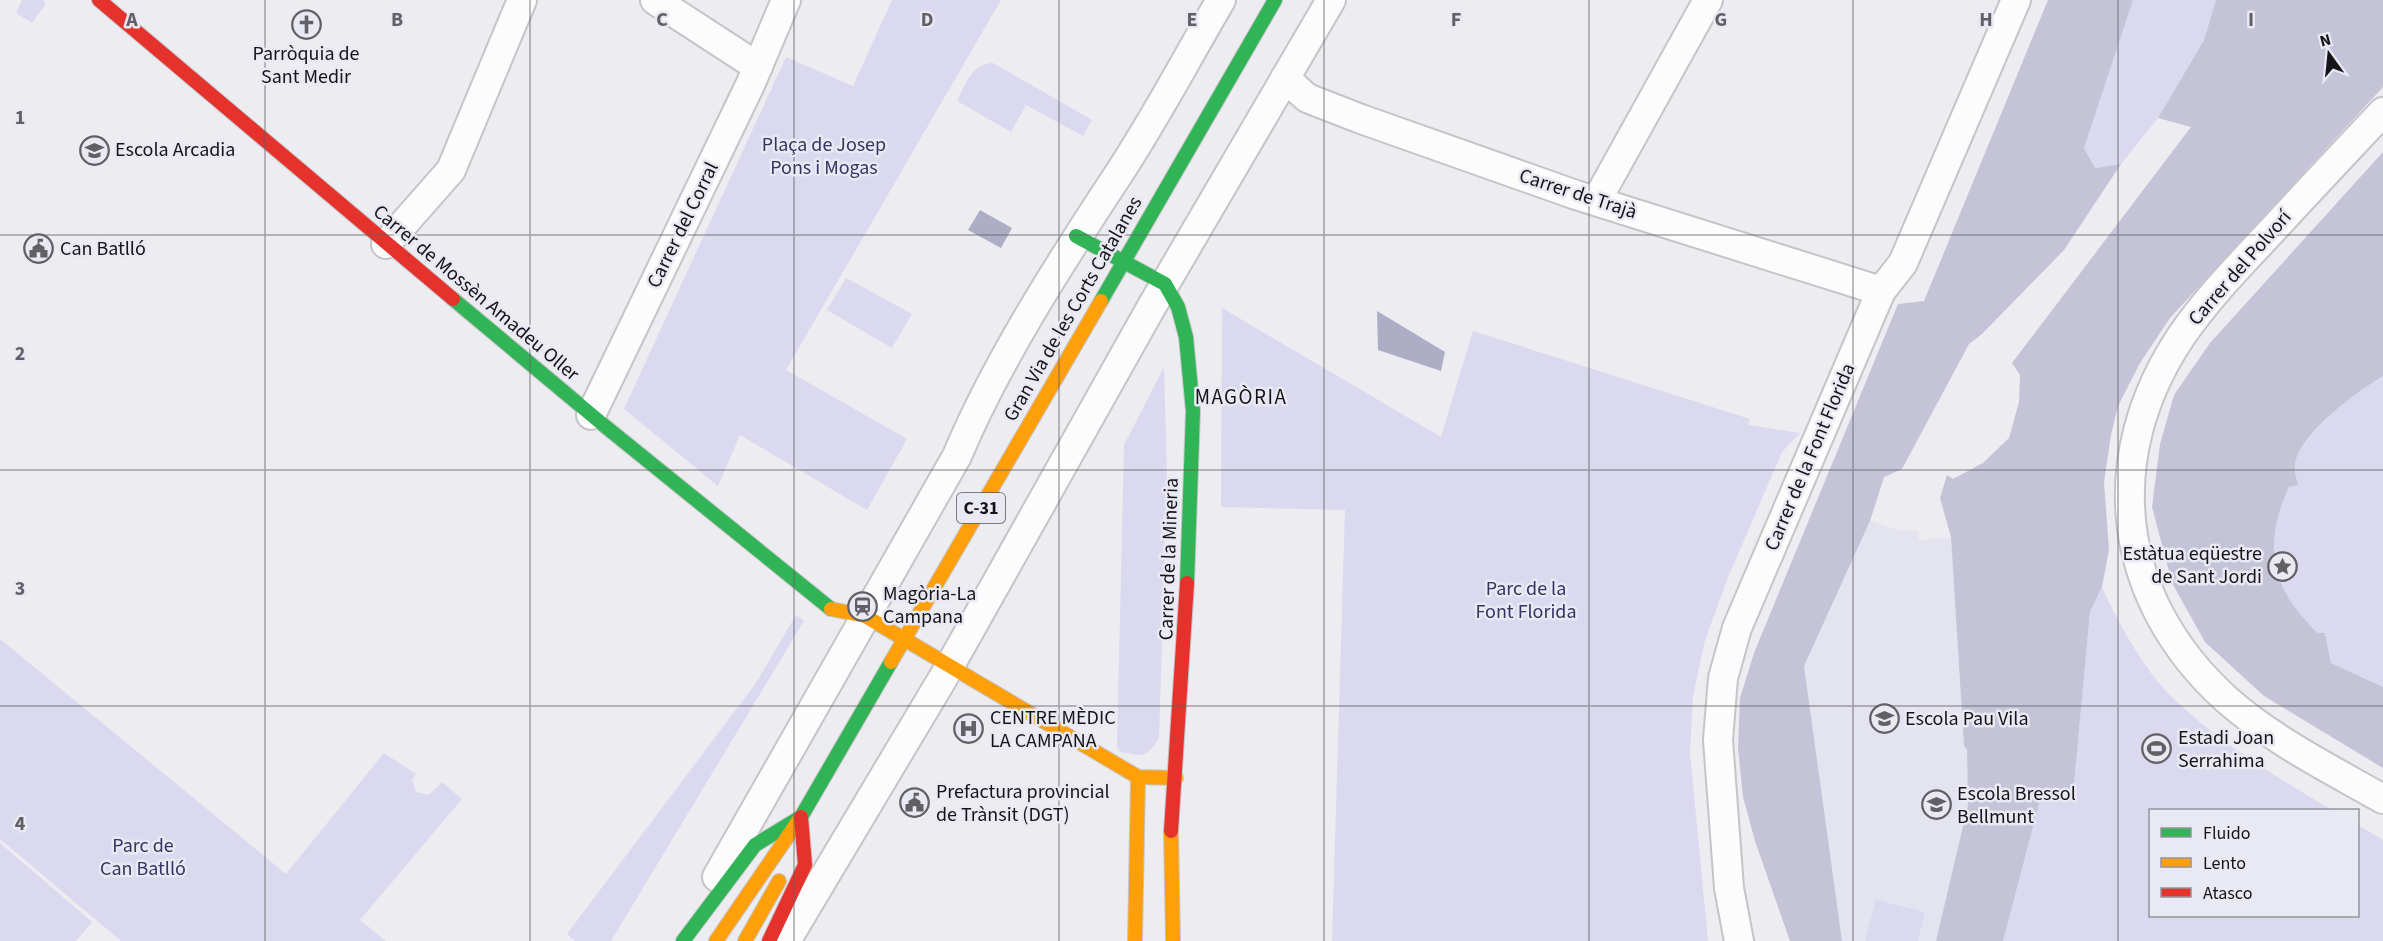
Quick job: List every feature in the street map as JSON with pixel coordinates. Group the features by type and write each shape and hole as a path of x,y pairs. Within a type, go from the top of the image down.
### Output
{"main road":[{"name":"Carrer de Mossèn Amadeu Oller","path":"99,0 591,415 832,610 865,616"},
{"name":"Gran Via de les Corts Catalanes","path":"716,941 801,817 1275,0"},
{"path":"1076,236 1165,285"},
{"name":"Carrer de la Mineria","path":"1165,285 1174,297 1186,344 1192,391 1193,438 1184,666 1171,830 1173,941"},
{"path":"865,616 1138,777 1176,778"},
{"path":"1135,941 1138,777"},
{"path":"681,941 755,845 801,817 805,865 786,910 769,941"},
{"name":"Gran Via de les Corts Catalanes","path":"745,941 783,874 801,817"}],"street":[{"path":"386,244 451,170 522,0"},
{"path":"655,0 748,60"},
{"name":"Carrer del Corral","path":"591,415 607,384 748,60 786,0"},
{"path":"681,941 1076,236 1113,184 1221,0"},
{"path":"786,941 950,665 1165,285 1331,0"},
{"path":"1597,200 1708,0"},
{"name":"Carrer de la Font Florida","path":"1739,941 1729,888 1718,740 1723,678 1737,628 1881,291 1903,263 2016,0"},
{"name":"Carrer de Trajà","path":"1285,78 1307,98 1597,200 1881,291"},
{"name":"Carrer del Polvorí","path":"2383,112 2216,291 2182,336 2155,382 2142,413 2132,453 2128,484 2129,516 2141,575 2160,617 2193,663 2227,700 2272,734 2383,799"}],"shaded area":[{"path":"2048,0 2133,0 2084,148 2095,168 2121,164 2064,250 1982,334 1969,344 1902,469 1884,477 1870,521 1804,666 1842,941 1790,941 1755,841 1743,797 1738,748 1740,698 1754,653 1898,304 1924,301"},
{"path":"2216,0 2383,0 2383,87 2170,318 2140,363 2118,406 2111,435 2104,482 2109,550 2102,587 2090,612 2073,795 2042,793 2003,941 1936,941 1968,805 1967,749 1964,746 1951,537 1940,498 1947,475 1953,479 1983,463 2009,438 2019,402 2020,375 2012,363 2191,127 2158,118 2204,40"},
{"path":"2383,152 2383,376 2330,415 2306,441 2298,454 2295,466 2298,485 2289,487 2281,508 2274,548 2281,583 2302,617 2318,633 2325,633 2331,663 2383,687 2383,768 2264,696 2205,642 2172,583 2152,507 2160,444 2174,395 2210,343"},
{"path":"980,210 1012,228 1001,248 968,230"},
{"path":"1377,311 1445,352 1441,371 1378,350"},
{"name":"Escola Pau Vila","path":"1870,521 1902,531 1918,530 1919,540 1951,537 1964,746 1967,749 1968,805 1936,941 1841,941 1804,665"}],"green space":[{"path":"22,0 44,0 45,5 32,23 16,13"},
{"name":"Plaça de Josep Pons i Mogas","path":"892,0 1001,0 786,370 907,439 867,510 740,435 718,486 624,409 786,57 853,86"},
{"path":"2133,0 2216,0 2204,40 2158,118 2121,164 2095,168 2084,148"},
{"path":"993,63 1092,120 1083,136 1026,105 1011,132 957,101 974,71"},
{"path":"846,278 912,314 892,348 827,310"},
{"name":"Parc de la Font Florida","path":"1222,308 1441,437 1473,331 1750,419 1748,425 1800,433 1782,452 1729,575 1705,640 1693,696 1690,753 1708,941 1332,941 1345,510 1221,507"},
{"path":"1164,367 1167,476 1159,738 1151,750 1139,755 1120,752 1117,746 1124,445"},
{"path":"2383,376 2383,687 2331,663 2325,633 2318,633 2289,600 2275,566 2274,548 2275,529 2289,487 2298,485 2295,466 2306,441 2345,403"},
{"name":"Estadi Joan Serrahima","path":"2102,587 2132,644 2151,673 2171,696 2228,744 2330,809 2149,809 2149,917 2359,917 2359,826 2383,840 2383,941 2003,941 2042,793 2073,794 2090,612"},
{"path":"796,615 804,621 611,941 575,941 567,934 756,683"},
{"name":"Parc de Can Batlló","path":"0,639 286,874 384,753 416,774 412,780 416,792 429,795 442,782 462,799 360,920 386,941 121,941 0,839"},
{"path":"0,843 92,922 76,941 0,941"},
{"path":"1876,900 1925,912 1918,941 1865,941"}],"traffic: fast":[{"path":"1101,301 1275,0"},
{"path":"1076,236 1165,284 1178,307 1186,337 1193,411 1187,583"},
{"path":"453,299 606,427 831,609"},
{"path":"683,941 755,845 801,817 891,662"}],"traffic: slow":[{"path":"891,662 1101,301"},
{"path":"831,609 865,616 1138,777 1176,778"},
{"path":"1135,941 1138,777"},
{"path":"716,941 801,817"},
{"path":"1171,831 1173,941"},
{"path":"745,941 779,881"}],"traffic: jam":[{"path":"99,0 453,299"},
{"path":"1171,831 1187,583"},
{"path":"769,941 805,865 801,817"}],"place":[{"name":"Parròquia de Sant Medir","path":"306,24"},
{"name":"Escola Arcadia","path":"94,150"},
{"name":"Can Batlló","path":"39,249"},
{"name":"Estàtua eqüestre de Sant Jordi","path":"2283,566"},
{"name":"Magòria-La Campana","path":"862,606"},
{"name":"Escola Pau Vila","path":"1884,719"},
{"name":"CENTRE MÈDIC LA CAMPANA","path":"969,729"},
{"name":"Estadi Joan Serrahima","path":"2157,749"},
{"name":"Prefactura provincial de Trànsit (DGT)","path":"915,803"},
{"name":"Escola Bressol Bellmunt","path":"1936,805"}],"district":[{"name":"MAGÒRIA","path":"1241,397"}]}
